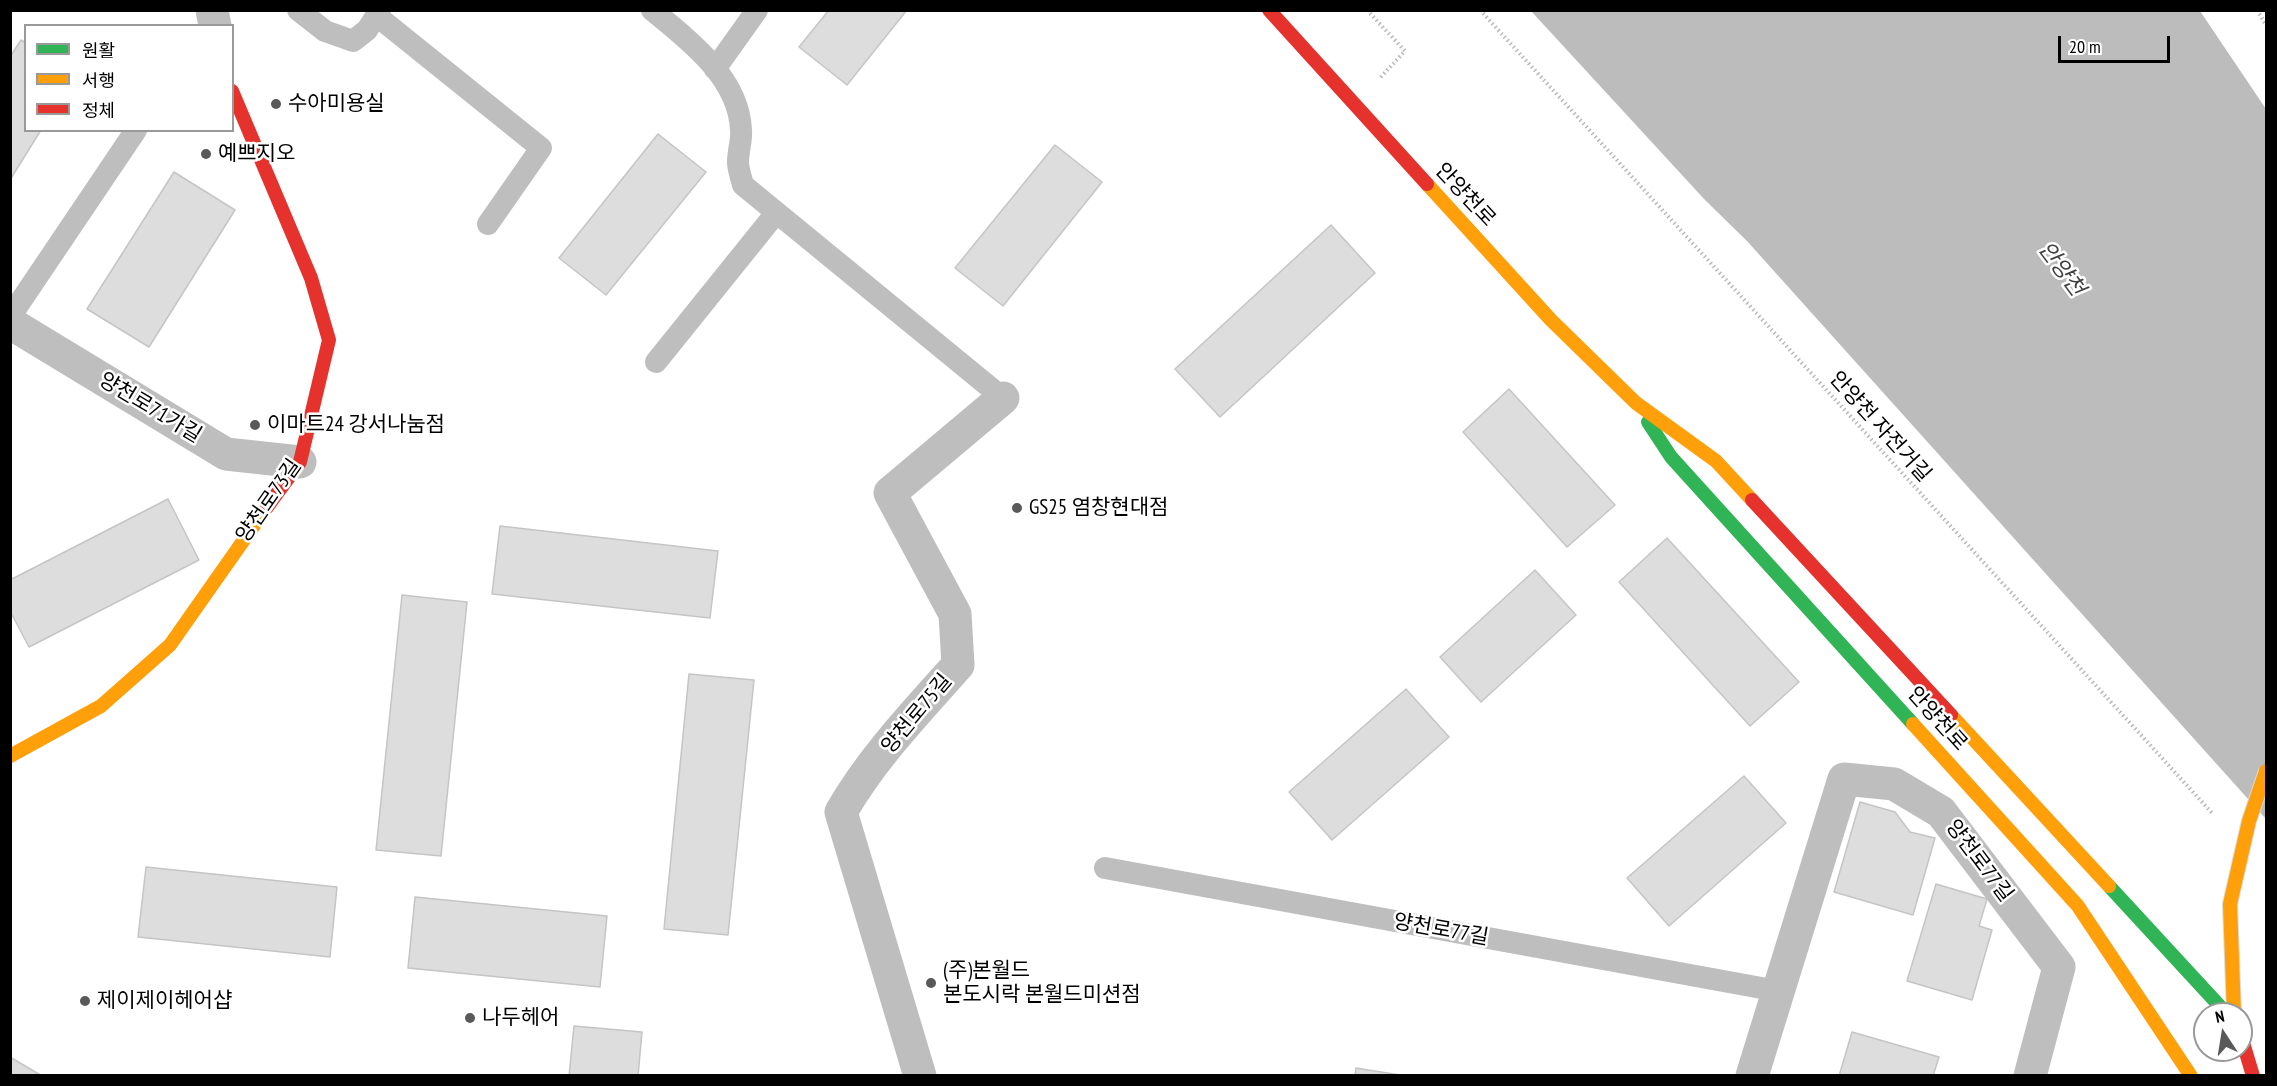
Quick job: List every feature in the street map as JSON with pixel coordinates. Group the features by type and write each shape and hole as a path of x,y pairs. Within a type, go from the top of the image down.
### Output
{"main road":[{"name":"안양천로","path":"1269,10 1551,320 1636,403 1716,462 2216,1002"},
{"name":"양천로73길","path":"10,756 101,706 170,645 243,539 300,462 329,340 311,278 234,96"},
{"name":"안양천로","path":"1636,403 1671,458 2078,906 2191,1076"},
{"path":"2232,1002 2230,904 2249,821 2266,771"},
{"path":"2253,1042 2260,1050"}],"street":[{"name":"양천로71가길","path":"10,323 226,454 300,462"},
{"name":"양천로75길","path":"920,1076 842,812 855,788 921,706 958,665 955,614 890,493 1003,398"},
{"name":"양천로77길","path":"1752,1076 1844,778 1894,784 1941,812 2060,967 2030,1076"}],"lane":[{"path":"298,10 325,31 353,41 367,30 378,13 541,148 488,224"},
{"path":"652,10 715,69 736,101 741,129 738,163 743,185 1003,398"},
{"path":"715,69 757,10"},
{"path":"10,317 135,132"},
{"path":"656,362 776,213"},
{"name":"양천로77길","path":"1105,868 1778,991"}],"path":[{"path":"1355,106 1404,51 1367,10"},
{"name":"안양천 자전거길","path":"1480,10 2218,820"},
{"path":"2257,10 2266,25"}],"water":[{"name":"안양천","path":"1531,11 2200,11 2266,109 2266,819 1747,241 1705,200"}],"building":[{"path":"829,10 907,10 847,85 799,47"},
{"path":"21,40 24,42 24,132 40,132 10,180 10,57"},
{"path":"658,134 706,172 606,295 559,258"},
{"path":"1055,145 1102,182 1003,306 955,268"},
{"path":"174,172 235,210 149,347 87,309"},
{"path":"1331,225 1375,273 1220,417 1175,369"},
{"path":"1509,389 1615,505 1567,547 1463,432"},
{"path":"168,499 199,560 29,647 10,611 10,580"},
{"path":"500,526 718,551 710,618 492,594"},
{"path":"1667,538 1799,682 1750,726 1619,582"},
{"path":"1535,570 1576,615 1481,702 1440,657"},
{"path":"402,595 467,602 441,856 376,850"},
{"path":"689,674 754,680 728,935 664,929"},
{"path":"1406,689 1449,737 1332,840 1289,792"},
{"path":"1744,776 1786,823 1669,926 1627,878"},
{"path":"1860,802 1895,812 1910,832 1935,838 1913,915 1834,892"},
{"path":"146,867 337,887 330,957 138,937"},
{"path":"1936,884 1987,899 1979,926 1992,930 1972,1000 1907,981"},
{"path":"415,897 607,916 600,987 408,968"},
{"path":"574,1026 642,1032 638,1076 569,1076"},
{"path":"1852,1032 1939,1057 1933,1076 1839,1076"},
{"path":"10,1057 42,1076 10,1076"},
{"path":"1356,1068 1406,1076 1355,1076"}],"traffic: fast":[{"path":"1648,422 1671,457 1913,724"},
{"path":"2109,886 2216,1002"}],"traffic: slow":[{"path":"1427,184 1551,320 1636,403 1716,461 1752,500"},
{"path":"10,756 101,706 170,645 267,507"},
{"path":"1951,715 2109,886"},
{"path":"1913,724 2078,906 2191,1076"},
{"path":"2234,1002 2230,904 2249,821 2266,771"}],"traffic: jam":[{"path":"1269,10 1427,184"},
{"path":"234,96 311,278 329,340 300,462 267,507"},
{"path":"1752,500 1951,715"},
{"path":"2249,1062 2253,1076"}],"place":[{"name":"수아미용실","path":"276,104"},
{"name":"예쁘지오","path":"206,154"},
{"name":"이마트24 강서나눔점","path":"255,425"},
{"name":"GS25 염창현대점","path":"1017,508"},
{"name":"(주)본월드 본도시락 본월드미션점","path":"931,983"},
{"name":"제이제이헤어샵","path":"85,1001"},
{"name":"나두헤어","path":"470,1018"}]}
